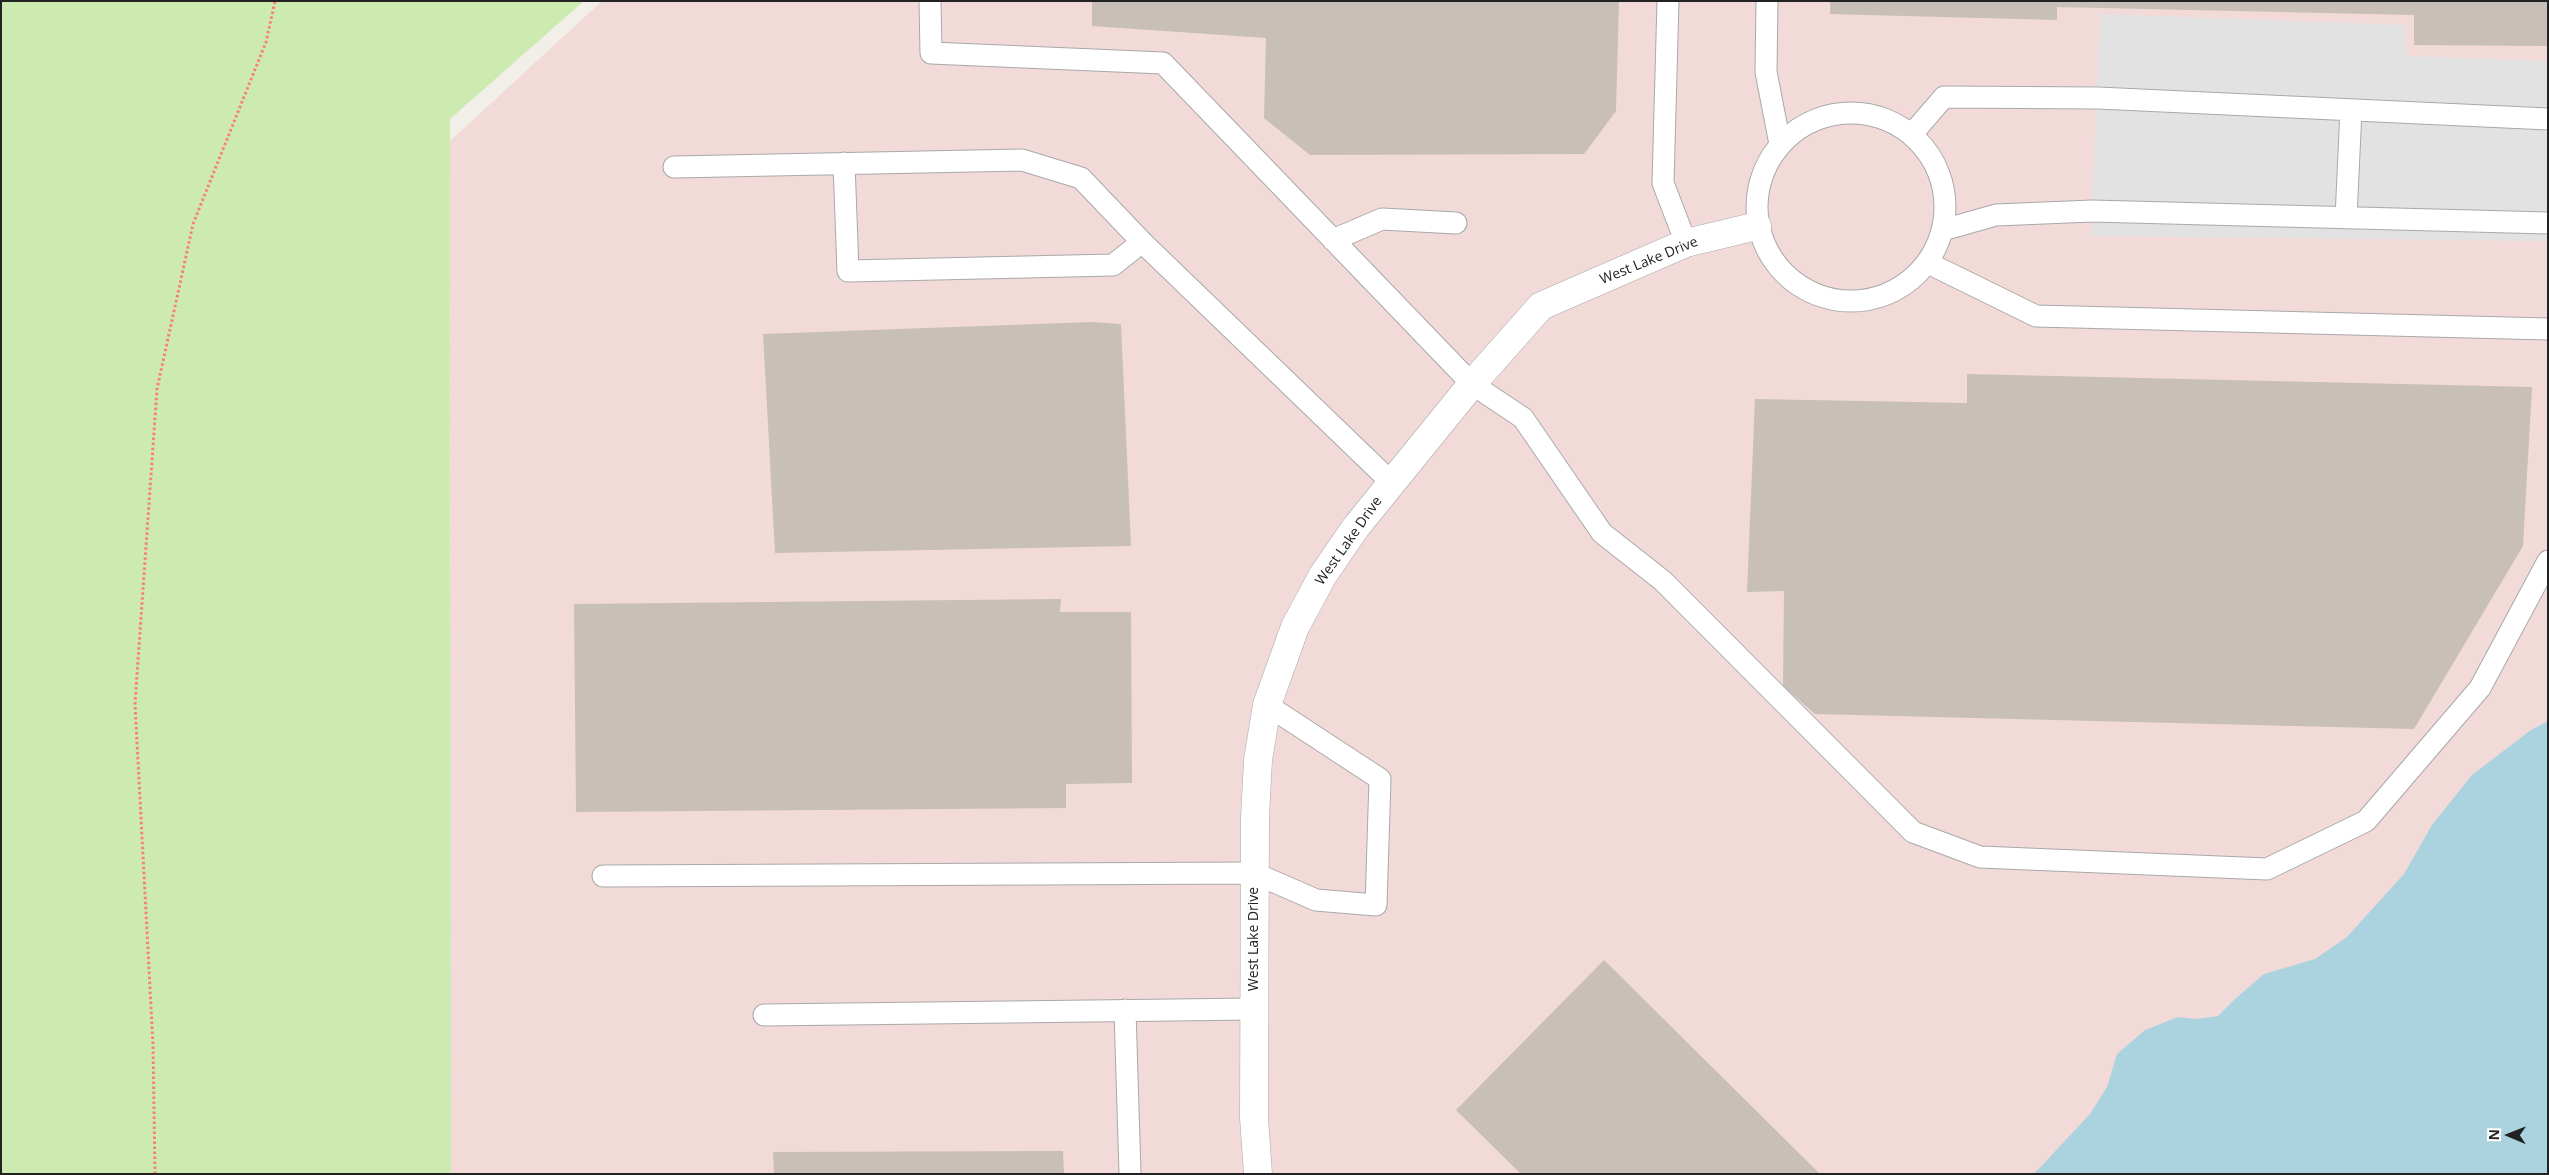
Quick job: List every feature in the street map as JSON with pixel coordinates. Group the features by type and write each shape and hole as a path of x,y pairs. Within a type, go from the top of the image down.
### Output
{"street":[{"name":"West Lake Drive","path":"1258,1174 1254,1118 1254,873 1258,760 1267,705 1295,627 1322,575 1356,527 1472,384 1541,306 1686,243 1758,226"}],"lane":[{"path":"930,1 931,53 1163,63 1472,384 1523,418 1602,533 1663,581 1913,832 1980,857 2267,870 2366,821 2480,688 2548,561"},
{"path":"1668,1 1663,182 1686,243"},
{"path":"1767,1 1766,72 1780,144"},
{"path":"1912,134 1944,97 2098,98 2548,119"},
{"path":"2346,218 2351,110"},
{"path":"1858,112 1887,119 1912,134 1929,154 1941,177 1946,204 1943,230 1937,247 1928,263 1906,285 1878,299 1846,303 1815,296 1788,279 1768,255 1758,226 1756,196 1764,168 1780,144 1802,125 1829,115 1858,112"},
{"path":"674,167 1022,160 1081,178 1142,242 1392,483"},
{"path":"844,164 848,271 1113,265 1142,242"},
{"path":"1943,230 1996,216 2092,211 2548,223"},
{"path":"1334,240 1382,220 1456,223"},
{"path":"1928,263 2036,316 2548,329"},
{"path":"603,876 1254,873 1316,900 1376,905 1380,779 1267,705"},
{"path":"764,1015 1254,1009"},
{"path":"1125,1010 1130,1174"}],"path":[{"path":"155,1174 153,1045 135,704 157,389 193,224 266,42 275,1"}],"shaded area":[{"path":"602,1 2548,1 2548,747 2203,1174 451,1174 450,141"},
{"path":"2100,14 2405,25 2407,56 2548,61 2548,241 2091,236"}],"green space":[{"path":"1,1 584,1 450,119 451,1174 1,1174"}],"water":[{"path":"2548,721 2548,1174 2034,1174 2090,1114 2107,1087 2117,1054 2145,1030 2178,1017 2196,1019 2218,1016 2264,974 2315,959 2347,937 2404,874 2432,825 2472,775 2531,730"}],"building":[{"path":"1092,1 1619,1 1616,111 1584,154 1310,155 1264,118 1266,38 1092,26"},
{"path":"1830,1 2548,1 2548,46 2414,45 2414,15 2057,7 2057,20 1830,14"},
{"path":"1092,322 1121,324 1131,546 775,553 763,334"},
{"path":"1967,374 2532,387 2523,546 2414,729 1815,714 1783,686 1784,591 1747,592 1755,399 1967,403"},
{"path":"1061,599 1060,612 1131,612 1132,783 1066,784 1066,808 576,812 574,604"},
{"path":"1604,960 1820,1174 1521,1174 1456,1110"},
{"path":"1063,1151 1064,1174 774,1174 773,1152"}]}
